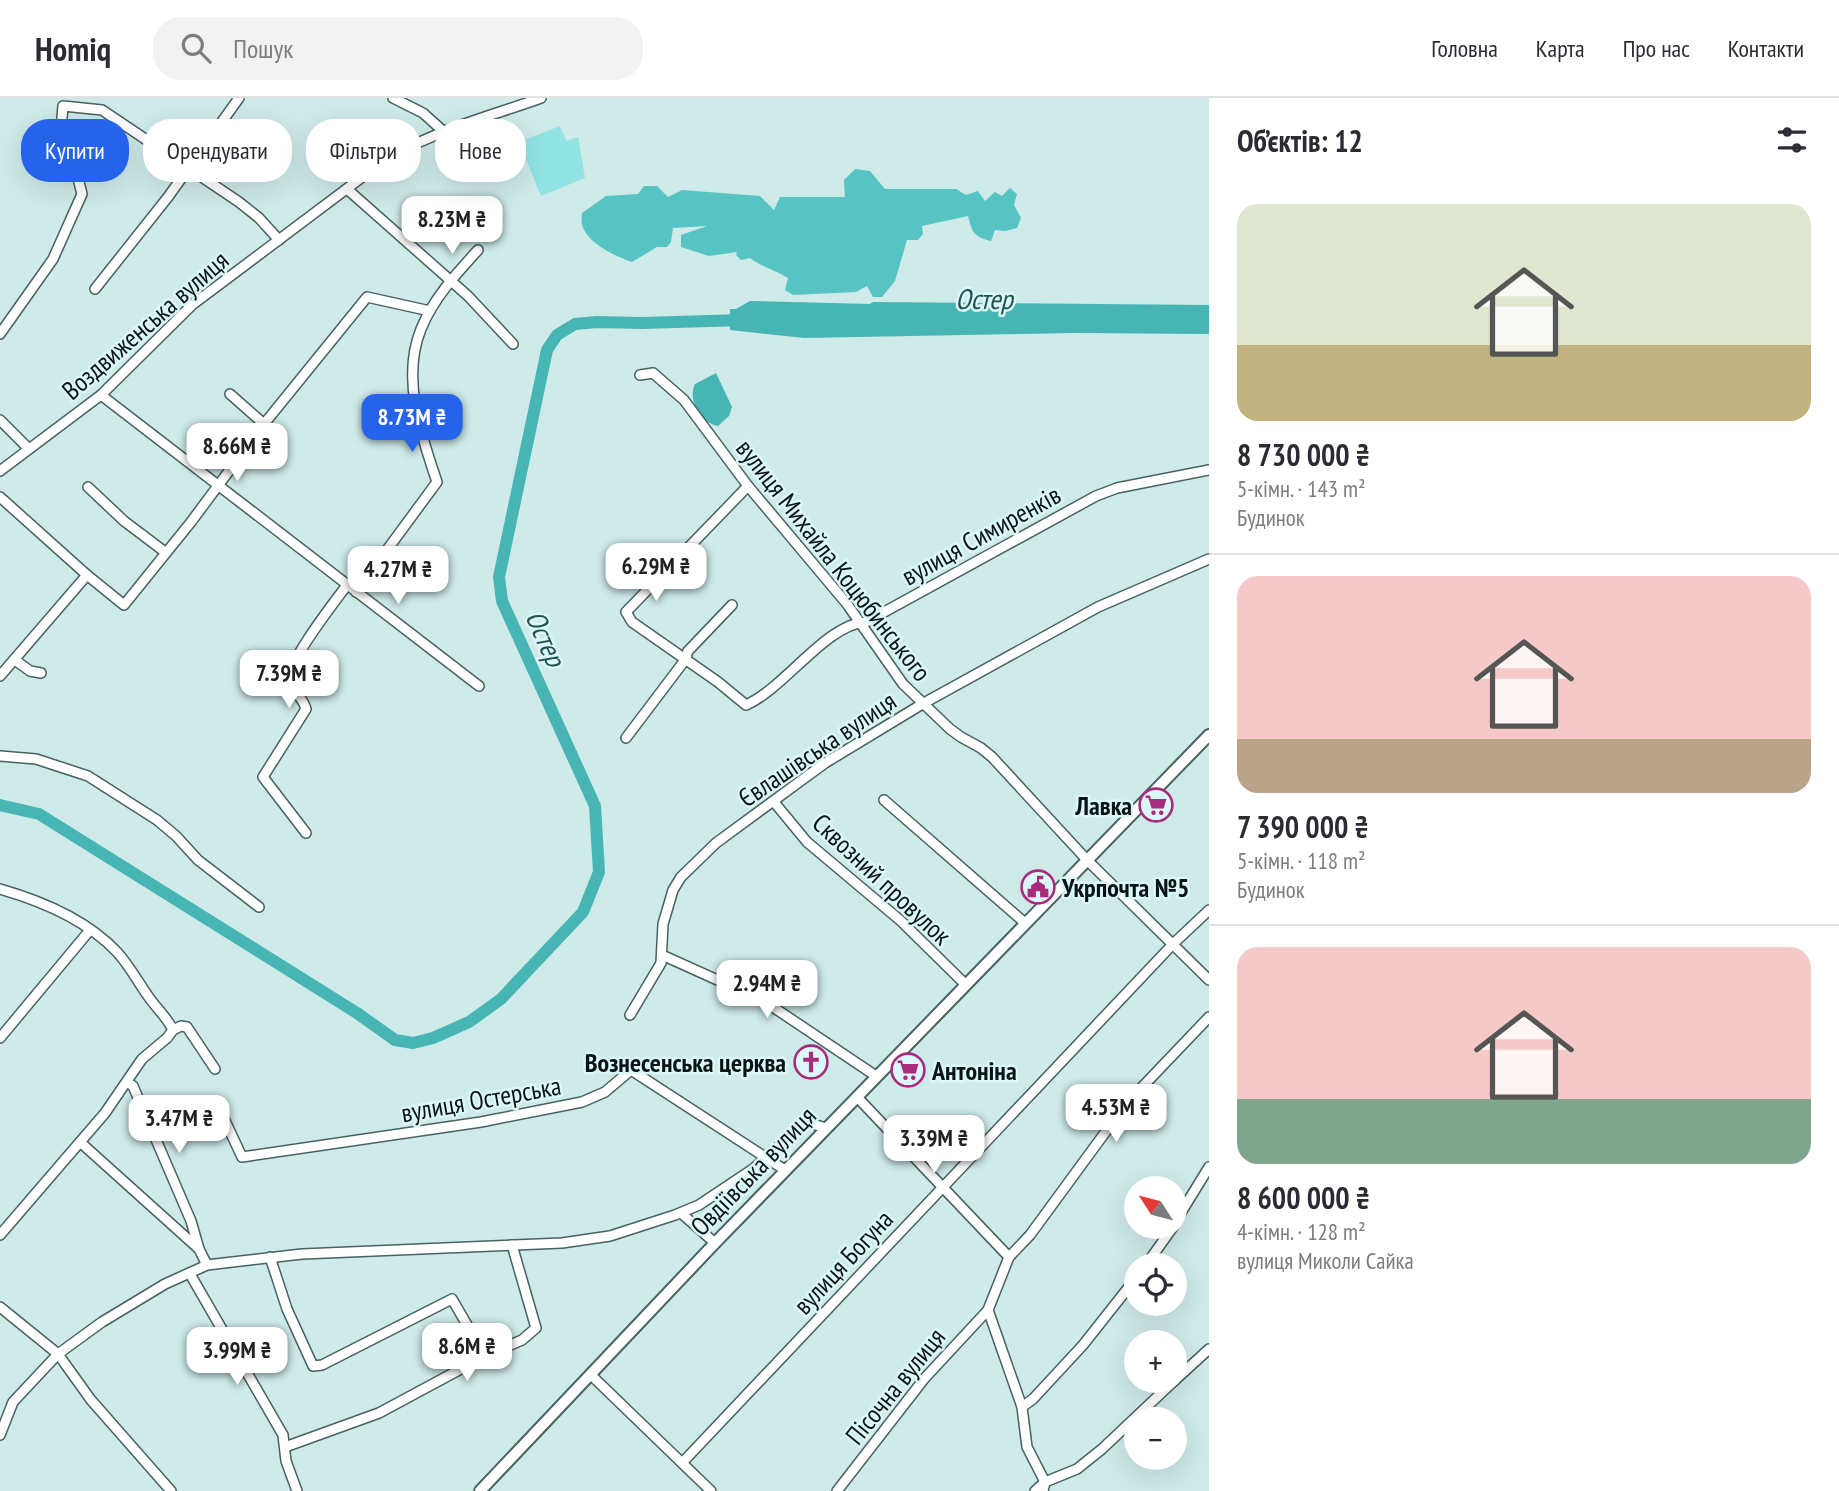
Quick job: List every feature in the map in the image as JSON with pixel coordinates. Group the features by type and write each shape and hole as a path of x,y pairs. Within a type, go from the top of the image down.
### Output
{"main road":[{"name":"Овдіївська вулиця","path":"480,1491 785,1170 1209,735"}],"street":[{"path":"224,119 239,98"},
{"name":"Воздвиженська вулиця","path":"479,119 541,98"},
{"path":"397,99 423,113 435,124"},
{"path":"0,334 53,259 82,194 61,129 63,102 102,110 143,137"},
{"name":"Воздвиженська вулиця","path":"0,471 101,395 192,305 392,156 435,135"},
{"path":"96,289 178,182"},
{"path":"210,182 259,218 279,240"},
{"path":"347,190 468,296 513,344"},
{"path":"356,592 437,482 424,444 414,393 415,347 421,328 449,281 478,250"},
{"path":"0,497 87,575 124,604 367,297 430,311"},
{"name":"вулиця Михайла Коцюбинського","path":"640,375 653,373 684,400 748,486 830,583 902,684 916,699 924,703 950,729 992,757 1087,860 1209,980"},
{"path":"230,394 264,424"},
{"path":"101,395 479,686"},
{"path":"0,420 28,448"},
{"name":"вулиця Симиренків","path":"685,660 746,705 759,700 852,623 866,622 1096,496 1124,487 1209,470"},
{"path":"685,660 632,622 625,612 748,486"},
{"path":"88,487 124,521 165,552"},
{"name":"Євлашівська вулиця","path":"629,1015 661,963 667,905 681,877 716,843 825,763 924,703 1098,607 1209,559"},
{"path":"0,676 87,575"},
{"path":"306,833 263,777 306,709 303,700 289,682 289,673 298,653 347,585"},
{"path":"626,738 685,660 688,651 732,605"},
{"path":"15,660 30,671 41,673"},
{"path":"0,756 36,759 88,776 157,820 176,835 198,860 259,907"},
{"path":"884,800 1025,923"},
{"name":"Сквозний провулок","path":"774,802 807,842 901,921 965,984"},
{"path":"0,889 47,905 90,930 116,951 156,1007 168,1019 173,1030"},
{"name":"вулиця Богуна","path":"682,1463 1173,944 1209,910"},
{"path":"0,1038 90,930"},
{"path":"663,955 764,1001 876,1076"},
{"path":"1044,1487 1027,1447 1021,1407 988,1310 1009,1257 1030,1235 1126,1104 1209,1017"},
{"path":"0,1235 80,1142 142,1059 173,1030 181,1026 187,1027 215,1069"},
{"name":"вулиця Остерська","path":"219,1108 242,1157 481,1122 582,1102 595,1098 631,1070 785,1170"},
{"path":"127,1082 133,1086 207,1265"},
{"path":"857,1097 1009,1257"},
{"path":"0,1435 13,1402 58,1354 102,1322 165,1284 207,1265 270,1256 562,1243 610,1236 681,1213 729,1187 768,1157 806,1122 826,1128"},
{"path":"80,1142 199,1249"},
{"path":"1187,1202 1209,1167"},
{"path":"681,1213 715,1243"},
{"path":"285,1447 379,1413 485,1356 522,1340 536,1328 512,1245"},
{"path":"270,1256 287,1309 313,1366 322,1365 453,1299 485,1356"},
{"path":"190,1273 277,1426 297,1491"},
{"path":"1021,1407 1033,1399 1083,1345 1124,1293"},
{"path":"0,1307 58,1354 91,1400 171,1491"},
{"name":"Пісочна вулиця","path":"837,1491 924,1378 988,1310"},
{"path":"1187,1369 1209,1349"},
{"path":"591,1375 711,1491"},
{"path":"1035,1491 1077,1469 1094,1456 1161,1393"}],"shaded area":[{"path":"560,126 566,141 578,137 585,178 541,196 526,159 526,139"},
{"path":"855,169 870,171 885,189 956,189 966,195 978,191 985,201 995,192 1002,196 1010,188 1017,194 1014,205 1021,218 1017,228 995,230 991,241 975,233 968,216 922,226 923,234 918,240 907,240 895,281 882,297 873,297 867,286 856,292 793,295 785,290 788,278 750,258 741,260 736,255 737,252 709,256 681,247 681,235 707,226 673,228 671,242 667,247 657,247 632,262 610,253 596,243 582,225 582,213 606,196 638,194 644,186 657,186 668,197 682,190 760,196 774,210 780,197 845,197 844,180"},
{"name":"Остер","path":"750,301 1209,305 1209,334 1077,333 804,338 730,330 730,309 736,309"},
{"path":"716,373 732,407 729,416 718,426 701,416 693,397 695,384"}],"waterway":[{"name":"Остер","path":"0,805 39,814 357,1013 395,1040 413,1043 433,1038 469,1022 501,999 583,912 599,872 595,806 502,601 499,577 547,350 557,335 575,324 743,320"}],"place":[{"name":"Лавка","path":"1156,805"},
{"name":"Укрпочта №5","path":"1038,887"},
{"name":"Вознесенська церква","path":"811,1062"},
{"name":"Антоніна","path":"908,1070"}]}
